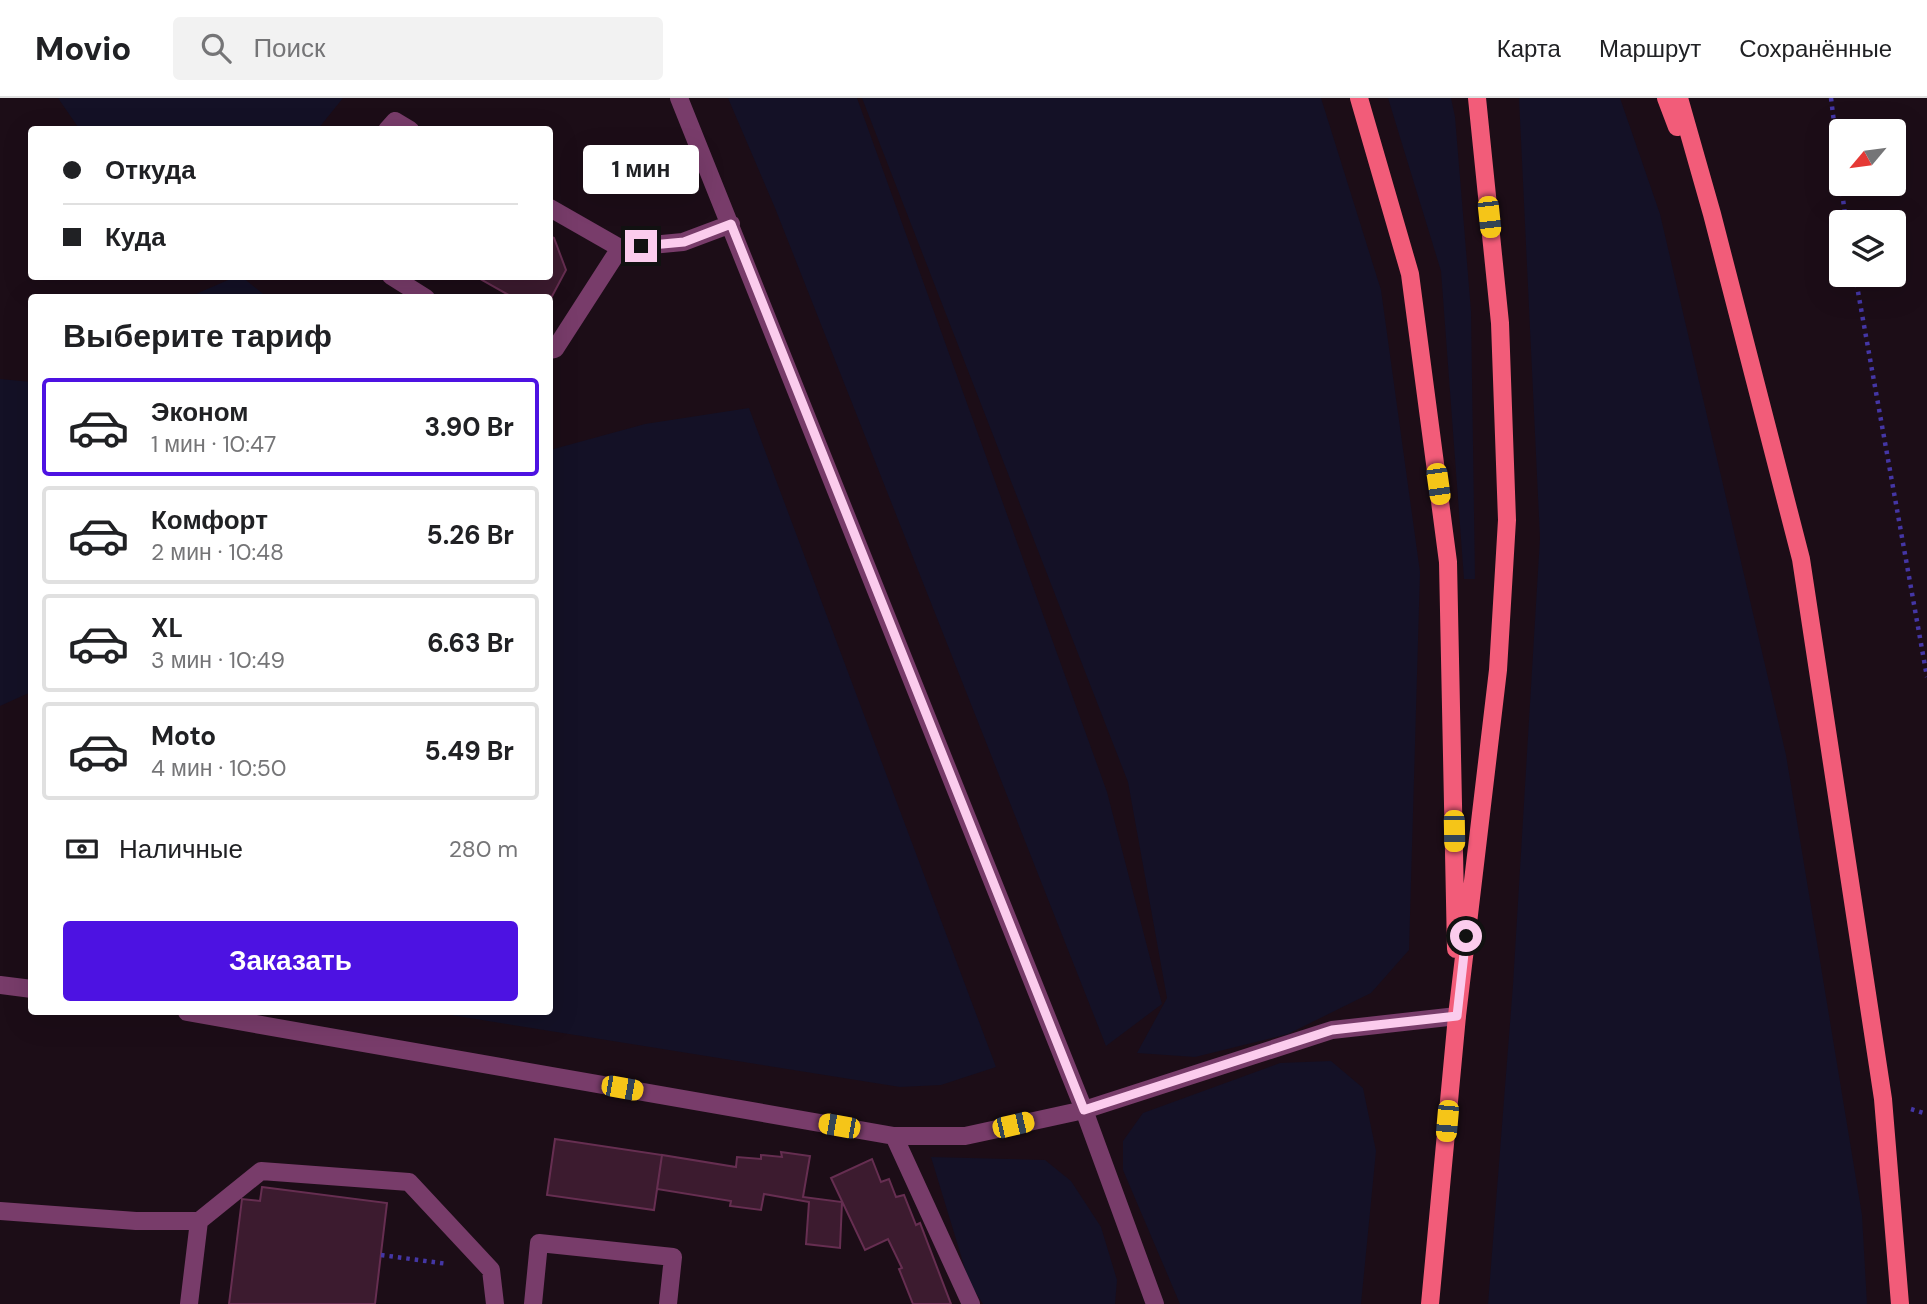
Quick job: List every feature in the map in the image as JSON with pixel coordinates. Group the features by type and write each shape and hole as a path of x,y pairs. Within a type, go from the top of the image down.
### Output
{"main road":[{"path":"1359,98 1410,274 1448,562 1457,1016"},
{"path":"1430,1304 1457,1016 1498,670 1507,520 1500,323 1477,98"},
{"path":"1666,98 1712,214"},
{"path":"1679,98 1712,214 1801,559 1883,1099 1900,1304"}],"street":[{"path":"680,98 1084,1110 1155,1304"},
{"path":"553,210 620,248 684,242 731,224"},
{"path":"553,349 620,248"},
{"path":"397,280 420,294"},
{"path":"0,985 28,988"},
{"path":"204,1015 894,1136 965,1136 1084,1110 1332,1030 1457,1016"},
{"path":"894,1136 971,1304"},
{"path":"0,1210 136,1221 200,1221 261,1171 409,1182 491,1270 495,1304"},
{"path":"189,1304 200,1221"},
{"path":"533,1304 539,1243 673,1257 668,1304"}],"path":[{"path":"1831,98 1834,119"},
{"path":"1857,287 1927,677"},
{"path":"381,1255 405,1258"}],"shaded area":[{"path":"58,98 343,98 320,126 77,126"},
{"path":"728,98 857,98 1107,792 1162,1004 1106,1046 775,208"},
{"path":"862,98 1321,98 1381,290 1420,572 1409,950 1371,993 1288,1034 1195,1057 1137,1053 1167,998 1128,782"},
{"path":"1388,98 1451,98 1455,117 1471,311 1475,579 1464,579 1441,271"},
{"path":"1519,98 1620,98 1660,214 1786,755 1862,1215 1867,1304 1488,1304 1513,985 1540,538"},
{"path":"228,280 246,280 263,294 196,294"},
{"path":"0,379 28,382 28,693 0,706"},
{"path":"749,408 996,1067 941,1085 900,1087 451,1015 553,1015 553,449 645,424"},
{"path":"1331,1061 1363,1088 1376,1151 1361,1304 1180,1304 1123,1170 1123,1141 1143,1113 1280,1063"},
{"path":"931,1157 1045,1160 1071,1181 1101,1227 1117,1280 1115,1304 983,1304 969,1282"}],"building":[{"path":"554,238 566,270 553,294 507,294 482,280 553,280"},
{"path":"555,1139 662,1155 654,1210 547,1195"},
{"path":"781,1152 810,1156 803,1197 842,1202 840,1248 806,1244 809,1202 764,1194 761,1210 730,1206 731,1201 657,1189 662,1155 736,1167 737,1157 782,1157"},
{"path":"872,1159 881,1182 889,1179 896,1197 904,1195 916,1225 920,1223 951,1304 913,1304 899,1269 902,1268 888,1239 865,1250 831,1178"},
{"path":"262,1187 387,1203 375,1304 229,1304 242,1199 260,1201"}],"route":[{"path":"641,246 684,242 731,224 1084,1110 1332,1030 1457,1016 1466,936"}]}
